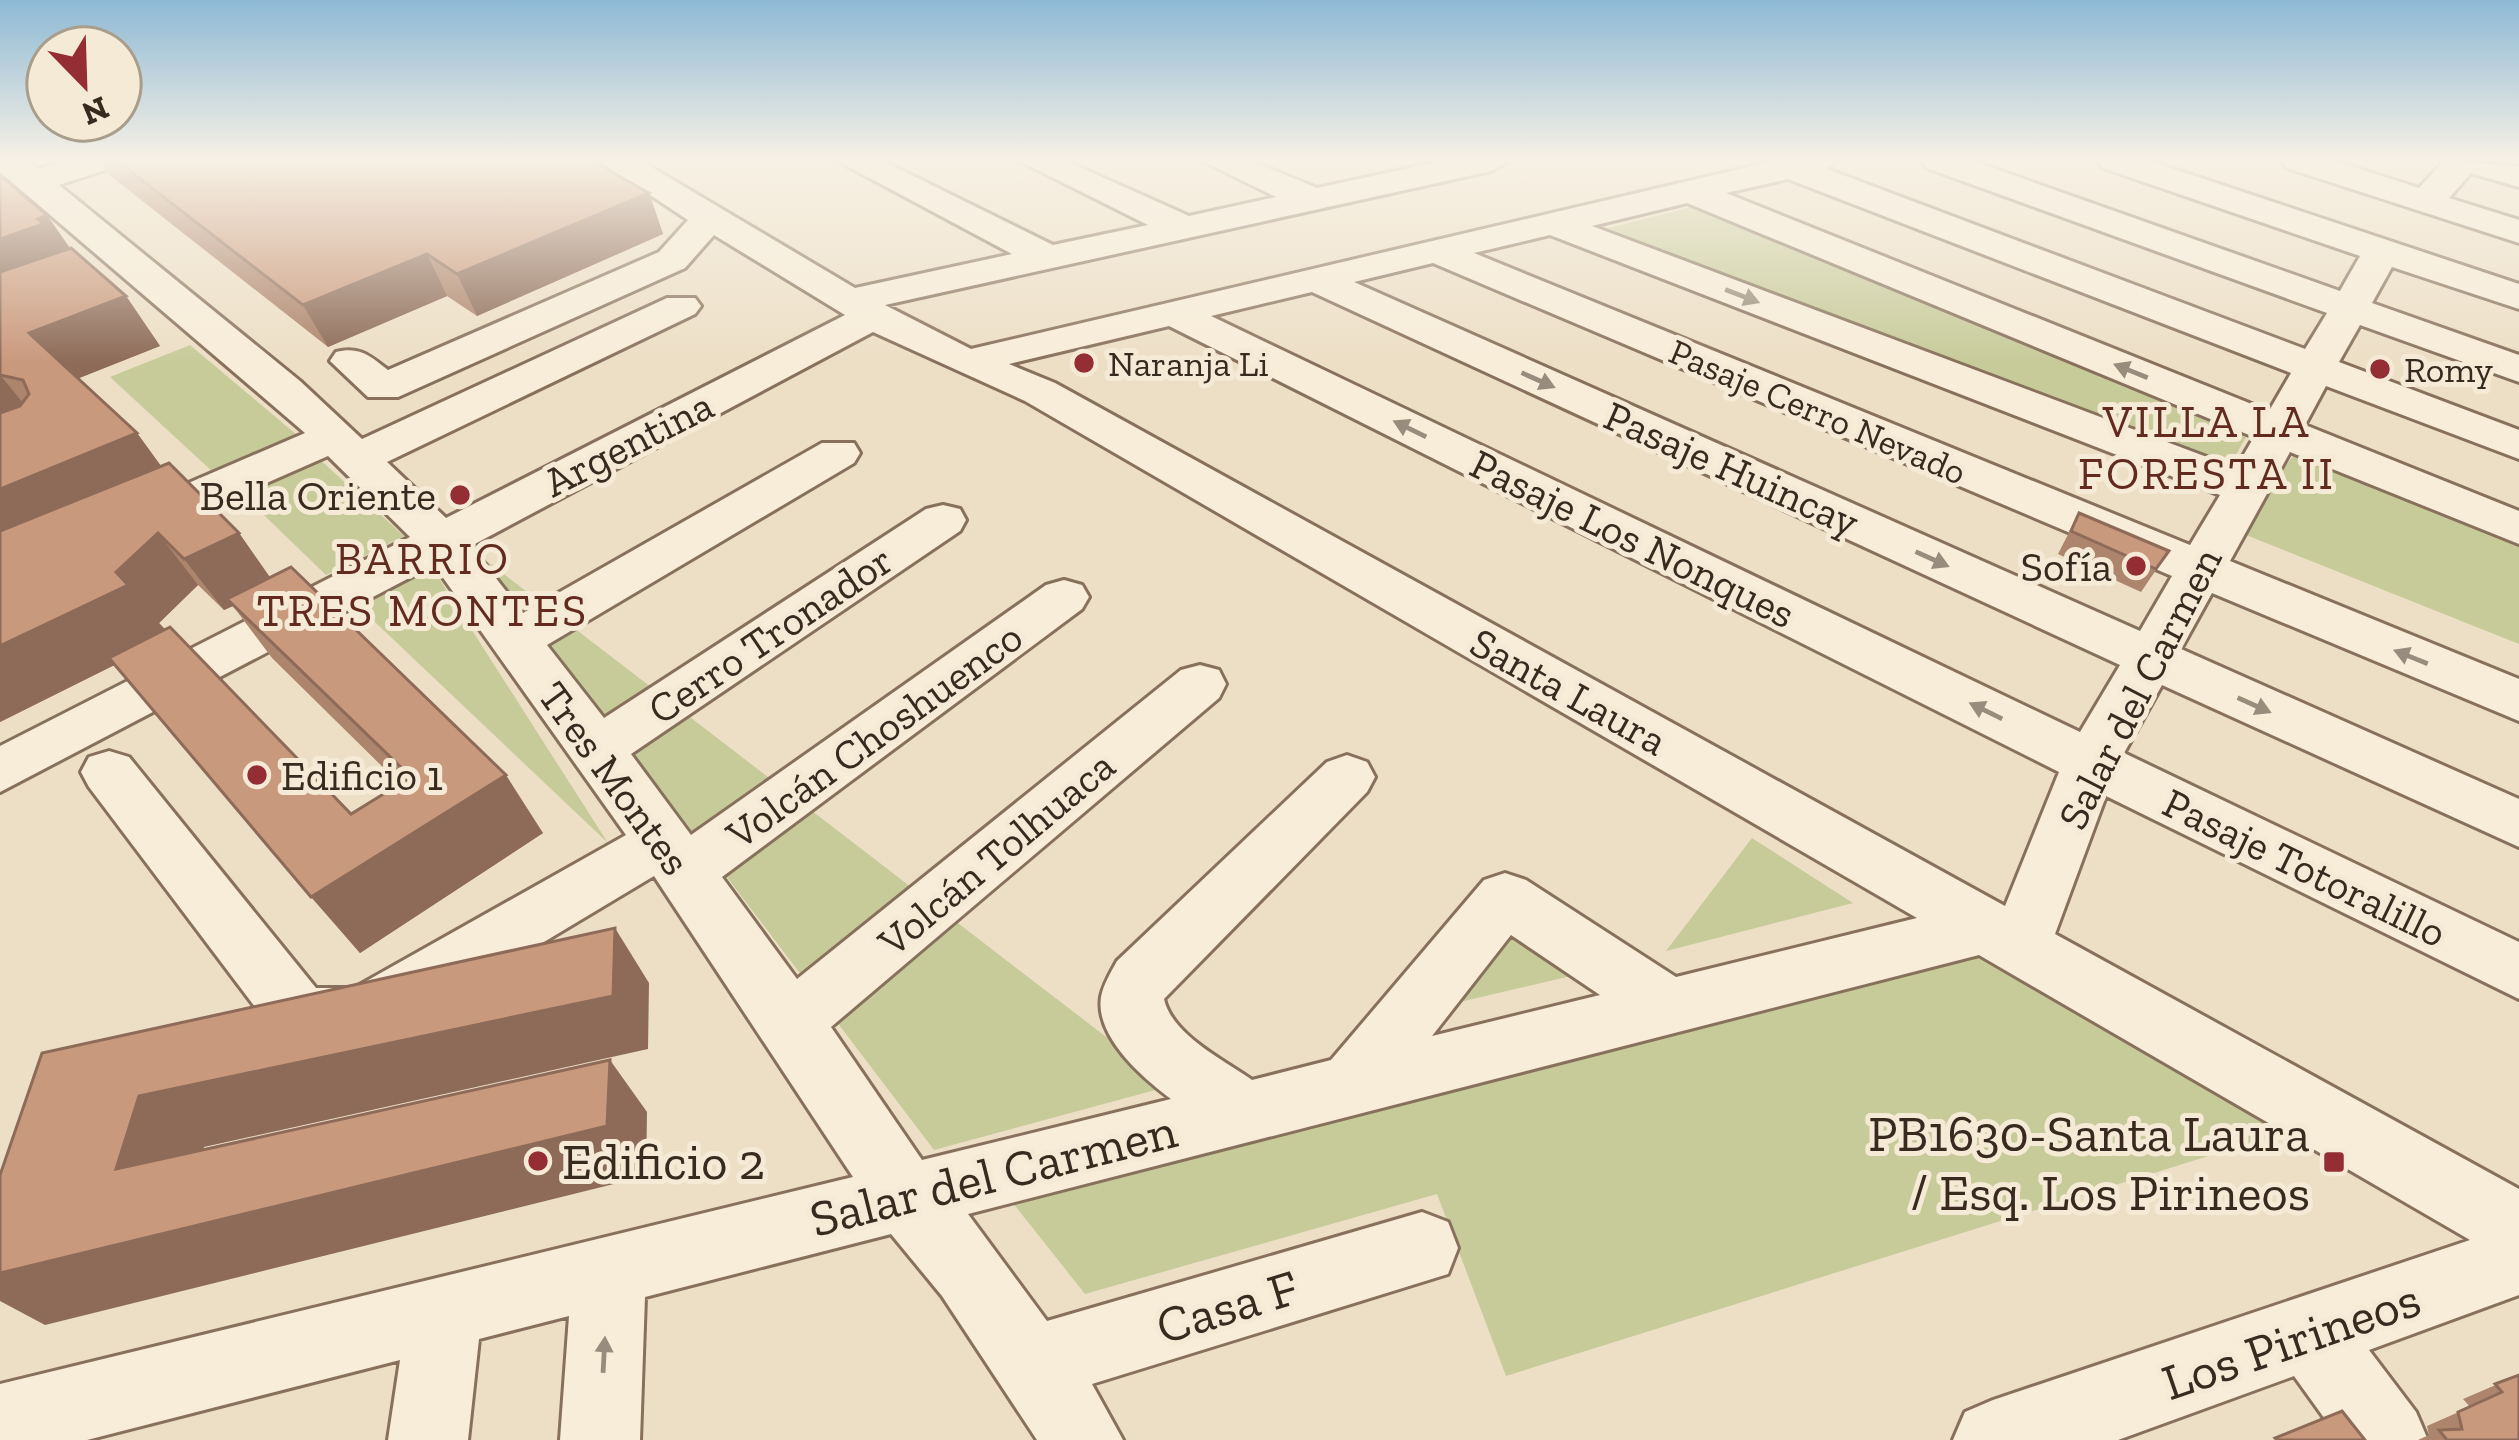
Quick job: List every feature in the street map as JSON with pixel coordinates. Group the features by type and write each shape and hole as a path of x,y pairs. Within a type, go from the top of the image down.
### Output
{"street":[{"name":"Tres Montes","path":"82,228 285,389 442,540 597,749 791,1022 905,1196 968,1270 1083,1440"},
{"path":"351,361 383,388 672,260 701,228"},
{"name":"Santa Laura","path":"727,228 861,308 1060,404 2519,1228"},
{"path":"989,228 1049,258"},
{"name":"Argentina","path":"0,771 442,540 861,308 1049,258 1185,228"},
{"path":"968,362 1536,228"},
{"path":"1565,228 2246,488"},
{"path":"1780,228 2519,529"},
{"path":"1965,228 2519,445"},
{"path":"2127,228 2519,369"},
{"path":"2314,228 2519,297"},
{"name":"Pasaje Cerro Nevado","path":"1438,251 2519,701"},
{"name":"Salar del Carmen","path":"0,1423 85,1420 445,1311 1667,1005 2004,937 2147,656 2382,251"},
{"path":"94,284 137,268"},
{"name":"Pasaje Huincay","path":"1317,280 2519,824"},
{"path":"0,583 348,447 681,306 666,296"},
{"path":"285,389 469,311"},
{"name":"Pasaje Los Nonques","path":"1174,314 2091,762"},
{"path":"514,640 838,452"},
{"name":"Cerro Tronador","path":"597,749 943,520"},
{"name":"Volcán Choshuenco","path":"109,772 300,1016 362,1017 673,857 1064,596"},
{"name":"Volcán Tolhuaca","path":"791,1022 1201,684"},
{"name":"Pasaje Totoralillo","path":"2091,762 2519,972"},
{"path":"1242,1112 1141,1032 1129,1010 1130,997 1139,980 1347,777"},
{"path":"1354,1083 1505,898 1667,1005"},
{"name":"Casa F","path":"1031,1364 1422,1248"},
{"name":"Los Pirineos","path":"1993,1440 2099,1426 2310,1334 2519,1259"},
{"path":"600,1440 609,1270"},
{"path":"428,1440 445,1311"},
{"path":"2310,1334 2388,1440"}],"green space":[{"path":"1763,228 2251,428 2227,471 1604,229"},
{"path":"190,345 297,435 214,473 110,377"},
{"path":"2296,452 2519,544 2519,644 2236,531"},
{"path":"317,457 404,536 326,575 242,494"},
{"path":"487,561 1170,1086 934,1150"},
{"path":"431,566 608,843 358,606"},
{"path":"1752,838 1853,903 1666,951"},
{"path":"1505,928 1580,974 1434,1008"},
{"path":"1989,946 2288,1131 1506,1376 1437,1194 1085,1294 1012,1202"}],"building":[{"path":"0,228 31,228 0,239"},
{"path":"204,228 566,228 457,274 427,254 303,305"},
{"path":"71,248 126,296 29,333 137,433 0,489 0,413 20,406 29,394 23,380 0,375 0,272"},
{"path":"169,463 239,533 184,559 158,533 116,572 128,585 0,646 0,531"},
{"path":"2079,513 2169,551 2156,569 2071,531"},
{"name":"Edificio 1","path":"291,567 506,775 311,897 109,658 170,627 351,814 411,777 227,599"},
{"path":"615,928 613,996 139,1096 116,1169 610,1060 607,1126 0,1273 0,1175 42,1053"},
{"path":"2519,1375 2519,1440 2447,1440 2439,1430 2462,1429 2458,1412 2502,1392 2495,1384"},
{"path":"2342,1411 2365,1440 2275,1438"}],"place":[{"name":"Naranja Li","path":"1084,363"},
{"name":"Romy","path":"2380,369"},
{"name":"Bella Oriente","path":"460,495"},
{"name":"Sofía","path":"2136,566"},
{"name":"Edificio 1","path":"257,775"},
{"name":"Edificio 2","path":"538,1161"},
{"name":"PB1630-Santa Laura / Esq. Los Pirineos","path":"2334,1162"}],"district":[{"name":"VILLA LA FORESTA II","path":"2207,447"},
{"name":"BARRIO TRES MONTES","path":"423,584"}]}
